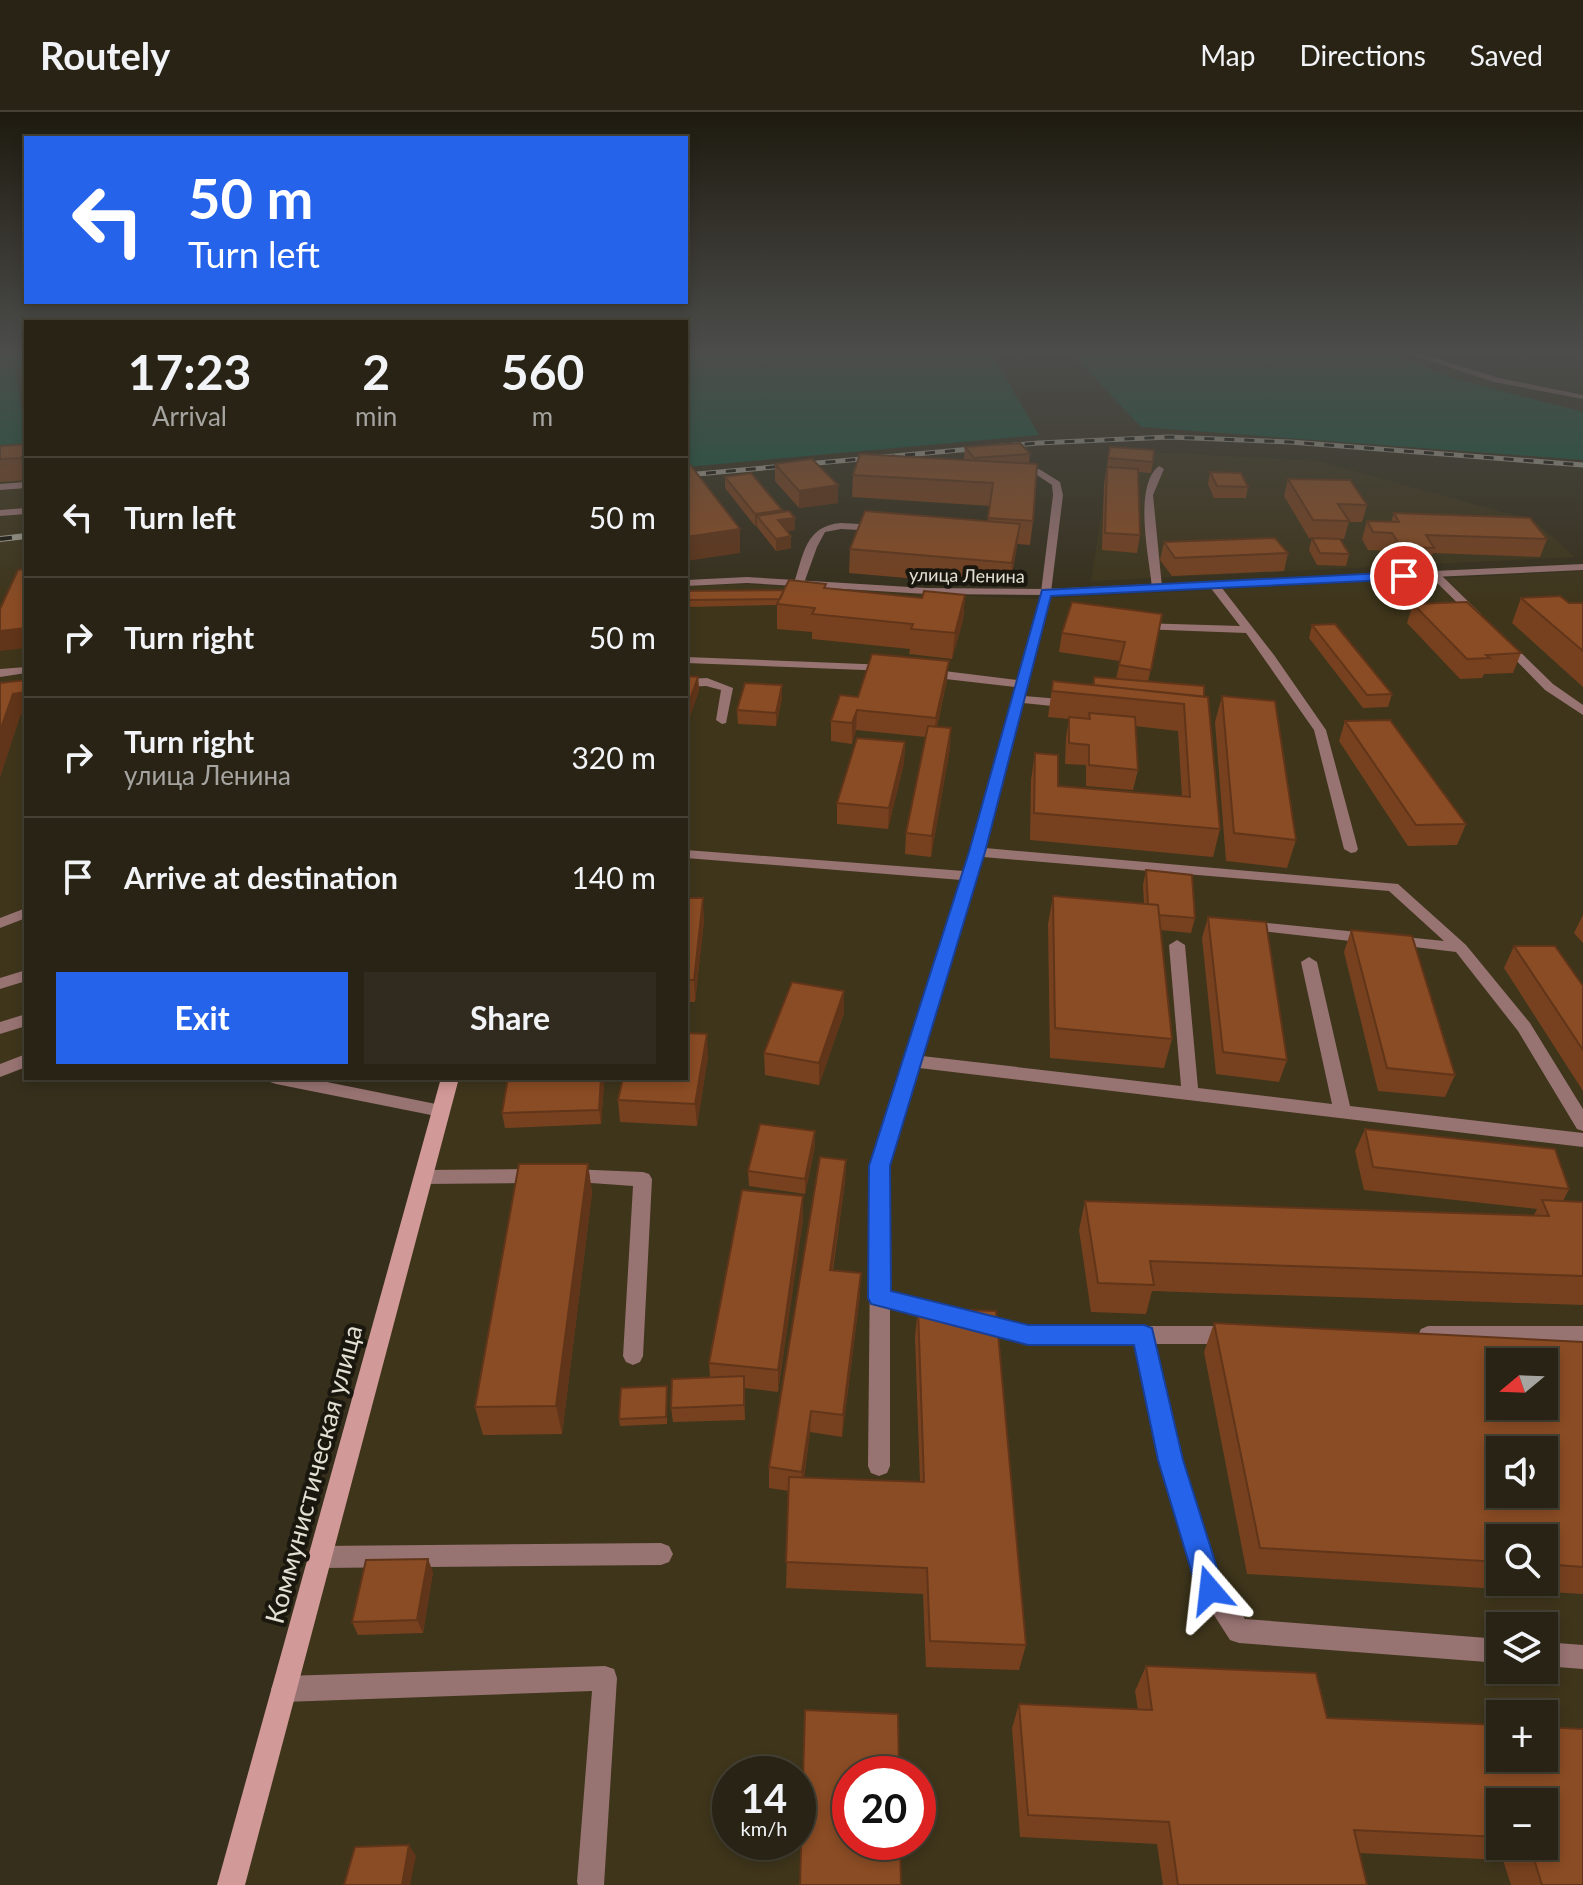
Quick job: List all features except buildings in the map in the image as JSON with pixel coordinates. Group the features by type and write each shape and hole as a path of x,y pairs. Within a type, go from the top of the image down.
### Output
{"main road":[{"name":"Коммунистическая улица","path":"231,1885 449,1080"}],"street":[{"path":"1157,587 1148,495 1159,469"},
{"path":"879,1466 880,1166 977,852 1046,592 1057,484 1039,472 1010,474"},
{"path":"0,487 24,485"},
{"path":"0,513 24,511"},
{"path":"799,583 818,530 827,525 885,528"},
{"path":"1154,556 1168,555"},
{"name":"улица Ленина","path":"688,583 747,580 926,591 1046,592 1583,567"},
{"path":"1435,575 1549,687 1583,711"},
{"path":"1214,585 1320,730 1351,849"},
{"path":"1122,626 1249,630"},
{"path":"688,660 906,670"},
{"path":"0,673 24,670"},
{"path":"920,672 1091,706"},
{"path":"688,683 707,682 727,688 722,720"},
{"path":"977,852 1393,887 1461,948 1524,1027 1583,1124"},
{"path":"688,854 970,876"},
{"path":"0,923 24,914"},
{"path":"1226,924 1461,948"},
{"path":"1177,945 1190,1094"},
{"path":"1309,962 1342,1111"},
{"path":"0,984 24,976"},
{"path":"0,1028 24,1021"},
{"path":"0,1071 24,1061"},
{"path":"912,1061 1583,1140"},
{"path":"286,1080 441,1111"},
{"path":"423,1177 625,1176 643,1179 633,1356"},
{"path":"879,1298 1028,1335 1254,1335"},
{"path":"1144,1335 1171,1460 1210,1590 1239,1631 1486,1650"},
{"path":"1411,1335 1583,1335"},
{"path":"320,1557 661,1554"},
{"path":"1558,1655 1583,1657"},
{"path":"284,1689 605,1678 591,1882"}],"shaded area":[{"path":"1111,450 1318,461 1535,521 1575,557 1091,581"},
{"path":"24,455 24,1069 0,1078 0,458"},
{"path":"1583,571 1583,1885 241,1885 458,1080 688,1080 688,586 745,584 1034,599"}],"green space":[{"path":"0,438 24,438 24,444 0,447"},
{"path":"688,438 1009,438 688,467"},
{"path":"1285,438 1583,438 1583,460"}],"railway":[{"path":"688,475 1038,443 1153,438"},
{"path":"1187,438 1290,442 1583,465"},
{"path":"0,539 24,536"}],"route":[{"path":"1210,1590 1171,1460 1144,1335 1028,1335 879,1298 880,1166 977,852 1046,592 1404,576"}]}
